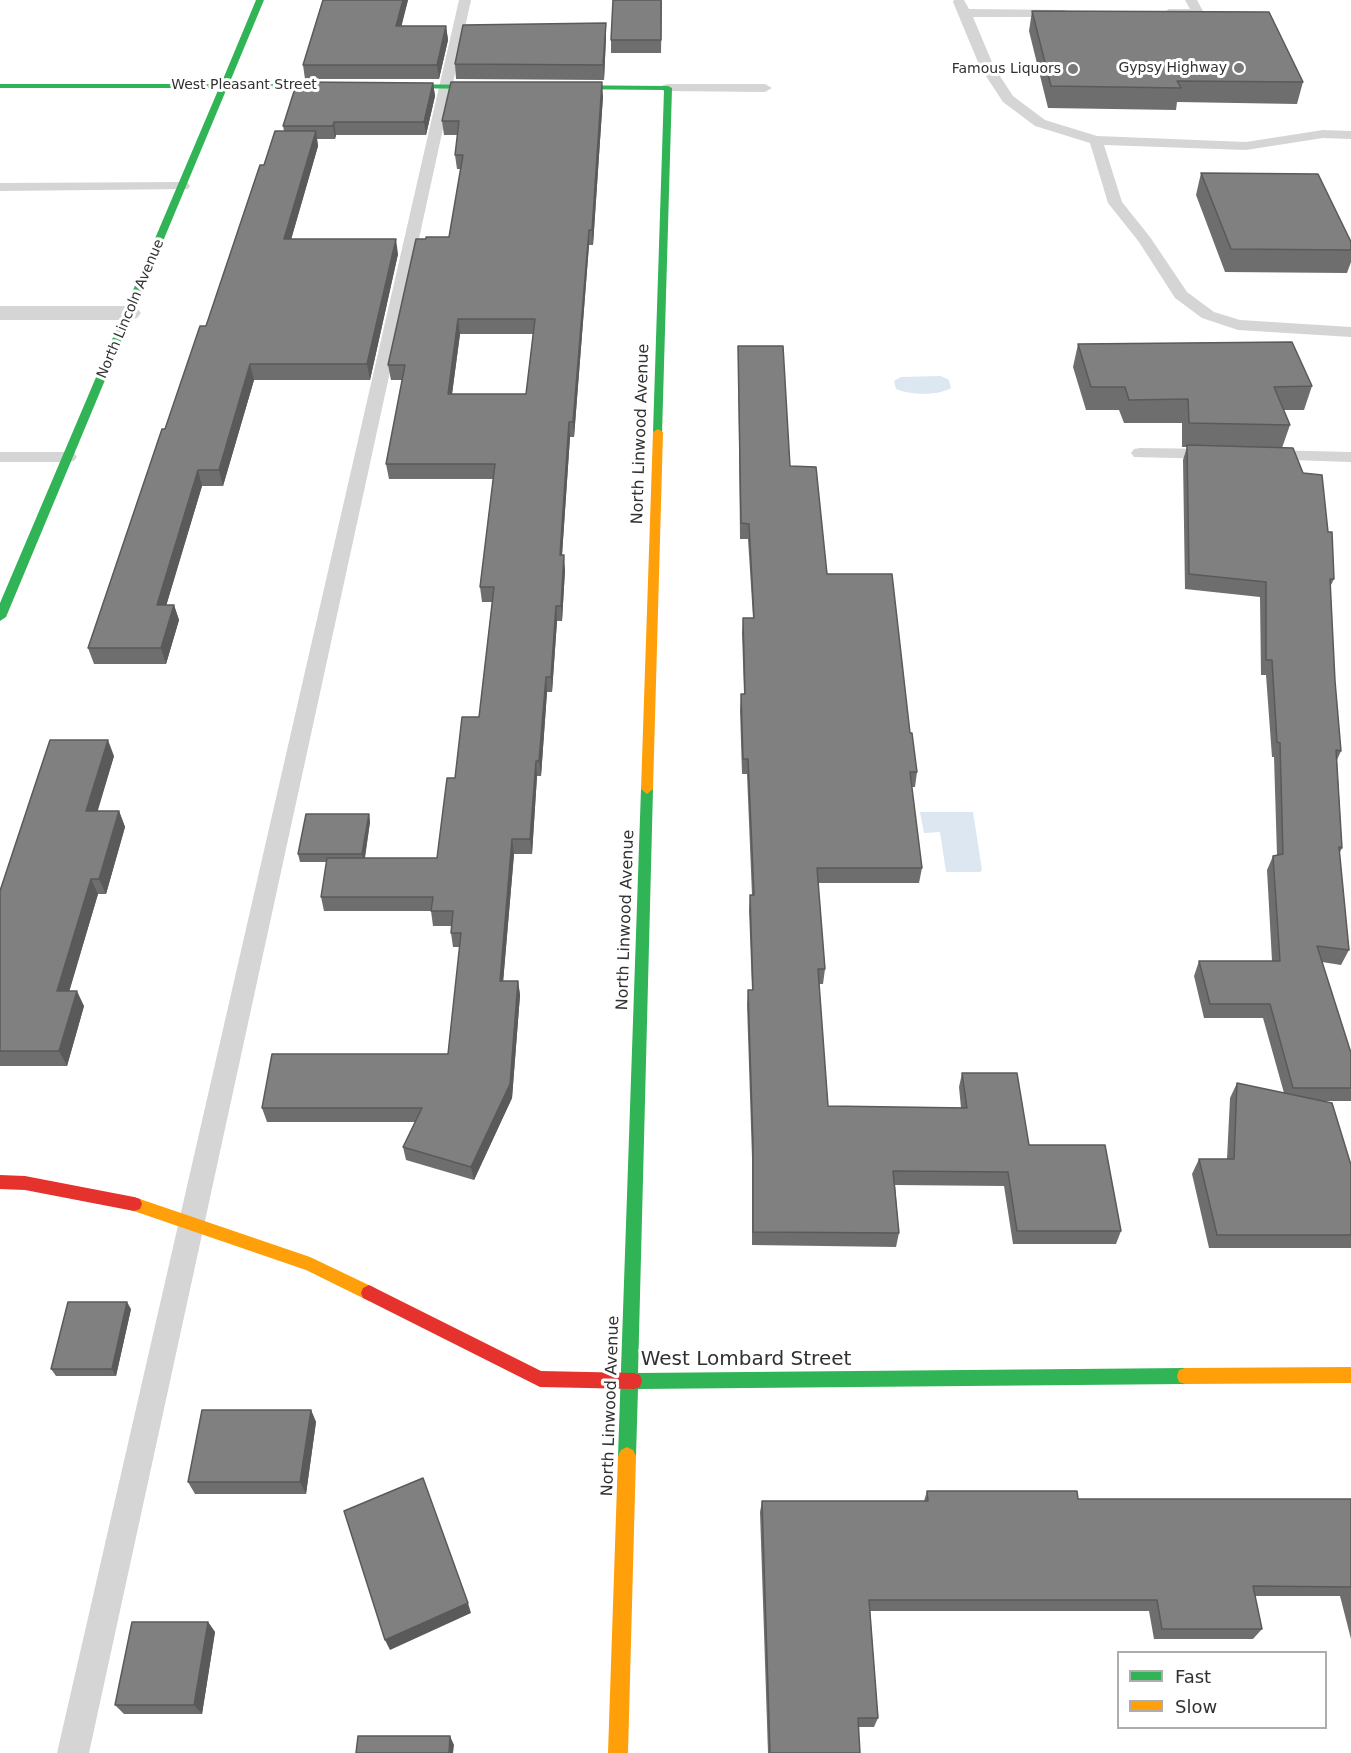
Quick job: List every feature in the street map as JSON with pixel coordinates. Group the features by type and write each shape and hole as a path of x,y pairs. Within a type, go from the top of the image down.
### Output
{"street":[{"name":"North Lincoln Avenue","path":"0,617 260,0"},
{"name":"West Pleasant Street","path":"0,86 352,86"},
{"path":"375,86 515,87"},
{"path":"538,87 668,88"},
{"name":"North Linwood Avenue","path":"618,1753 668,88"},
{"path":"0,313 129,313"},
{"name":"West Lombard Street","path":"0,1182 25,1183 145,1206 190,1224 310,1264 540,1379 628,1381 1351,1375"}],"lane":[{"path":"73,1753 465,0"},
{"path":"1150,13 1198,13 1191,0"},
{"path":"1072,13 962,6 987,68 1008,99 1040,123 1096,140 1246,146 1323,134 1351,135"},
{"path":"668,88 765,88"},
{"path":"1096,140 1114,203 1145,240 1181,296 1208,315 1238,325 1351,332"},
{"path":"0,187 183,186"},
{"path":"1140,453 1351,457"},
{"path":"0,457 68,457"}],"shaded area":[{"path":"941,376 949,380 951,388 931,393 902,391 896,389 894,381 901,377"},
{"path":"920,812 973,812 982,870 980,872 946,872 940,832 924,833"}],"building":[{"path":"323,0 403,0 396,26 446,26 437,65 303,65"},
{"path":"613,0 661,0 661,40 611,40"},
{"path":"1032,11 1269,12 1303,82 1177,81 1181,88 1051,86"},
{"path":"606,23 603,65 455,64 463,25"},
{"path":"297,82 433,83 424,122 334,122 333,126 283,126"},
{"path":"451,82 602,82 592,230 589,230 573,422 569,422 560,555 564,555 561,606 556,606 551,677 546,677 530,839 512,839 500,981 518,981 510,1084 471,1167 403,1147 422,1108 262,1108 272,1054 448,1054 461,933 451,933 453,911 431,911 433,897 321,897 327,858 437,858 447,778 455,778 462,717 479,717 494,587 480,587 495,464 386,464 405,365 388,365 416,239 449,237 463,155 455,155 459,121 442,121","holes":["458,319 535,319 526,394 448,394"]},
{"path":"275,131 316,131 284,239 396,239 367,364 250,364 219,470 198,470 157,605 174,605 161,648 88,648 162,429 165,429 200,326 206,326 260,165 264,165"},
{"path":"1201,173 1318,174 1351,242 1351,250 1231,249"},
{"path":"1292,342 1312,386 1274,387 1290,425 1189,423 1188,399 1129,400 1125,387 1091,387 1078,344"},
{"path":"738,346 783,346 790,466 816,467 827,574 892,574 910,733 912,733 917,772 910,772 922,868 817,868 825,969 818,969 828,1106 967,1108 962,1073 1017,1073 1029,1145 1105,1145 1121,1231 1017,1231 1008,1172 893,1171 899,1233 753,1232 753,1144 748,990 753,990 750,895 754,895 748,759 743,759 741,694 745,694 743,618 754,618 749,524 741,523"},
{"path":"1187,445 1293,448 1303,473 1322,475 1328,532 1332,532 1334,579 1330,579 1341,751 1336,750 1342,848 1339,847 1349,950 1317,946 1351,1053 1351,1088 1293,1088 1270,1004 1210,1004 1199,961 1280,961 1273,856 1283,854 1280,743 1277,742 1272,660 1266,660 1266,582 1189,574"},
{"path":"50,740 108,740 86,811 119,811 99,879 91,879 57,991 77,991 59,1051 0,1051 0,891"},
{"path":"306,814 369,814 362,854 298,854"},
{"path":"1237,1083 1332,1103 1351,1165 1351,1235 1217,1235 1199,1159 1234,1159"},
{"path":"68,1302 127,1302 112,1369 51,1369"},
{"path":"202,1410 311,1410 300,1482 188,1482"},
{"path":"423,1478 468,1603 385,1640 344,1511"},
{"path":"927,1491 1077,1491 1078,1499 1351,1499 1351,1587 1253,1586 1262,1629 1162,1629 1157,1600 869,1600 878,1718 858,1718 860,1753 770,1753 762,1501 928,1501"},
{"path":"132,1622 208,1622 194,1705 115,1705"},
{"path":"358,1736 450,1736 449,1753 356,1753"}],"traffic: fast":[{"path":"0,617 260,0"},
{"path":"0,86 340,86"},
{"path":"389,86 496,87"},
{"path":"557,87 668,88 658,432"},
{"path":"627,1456 647,789"},
{"path":"634,1381 1185,1376"}],"traffic: slow":[{"path":"647,789 658,432"},
{"path":"134,1204 310,1264 369,1293"},
{"path":"1185,1376 1351,1375"},
{"path":"618,1753 627,1456"}],"traffic: jam":[{"path":"0,1182 25,1183 134,1204"},
{"path":"369,1293 540,1379 634,1381"}],"place":[{"name":"Gypsy Highway","path":"1239,68"},
{"name":"Famous Liquors","path":"1073,69"}]}
